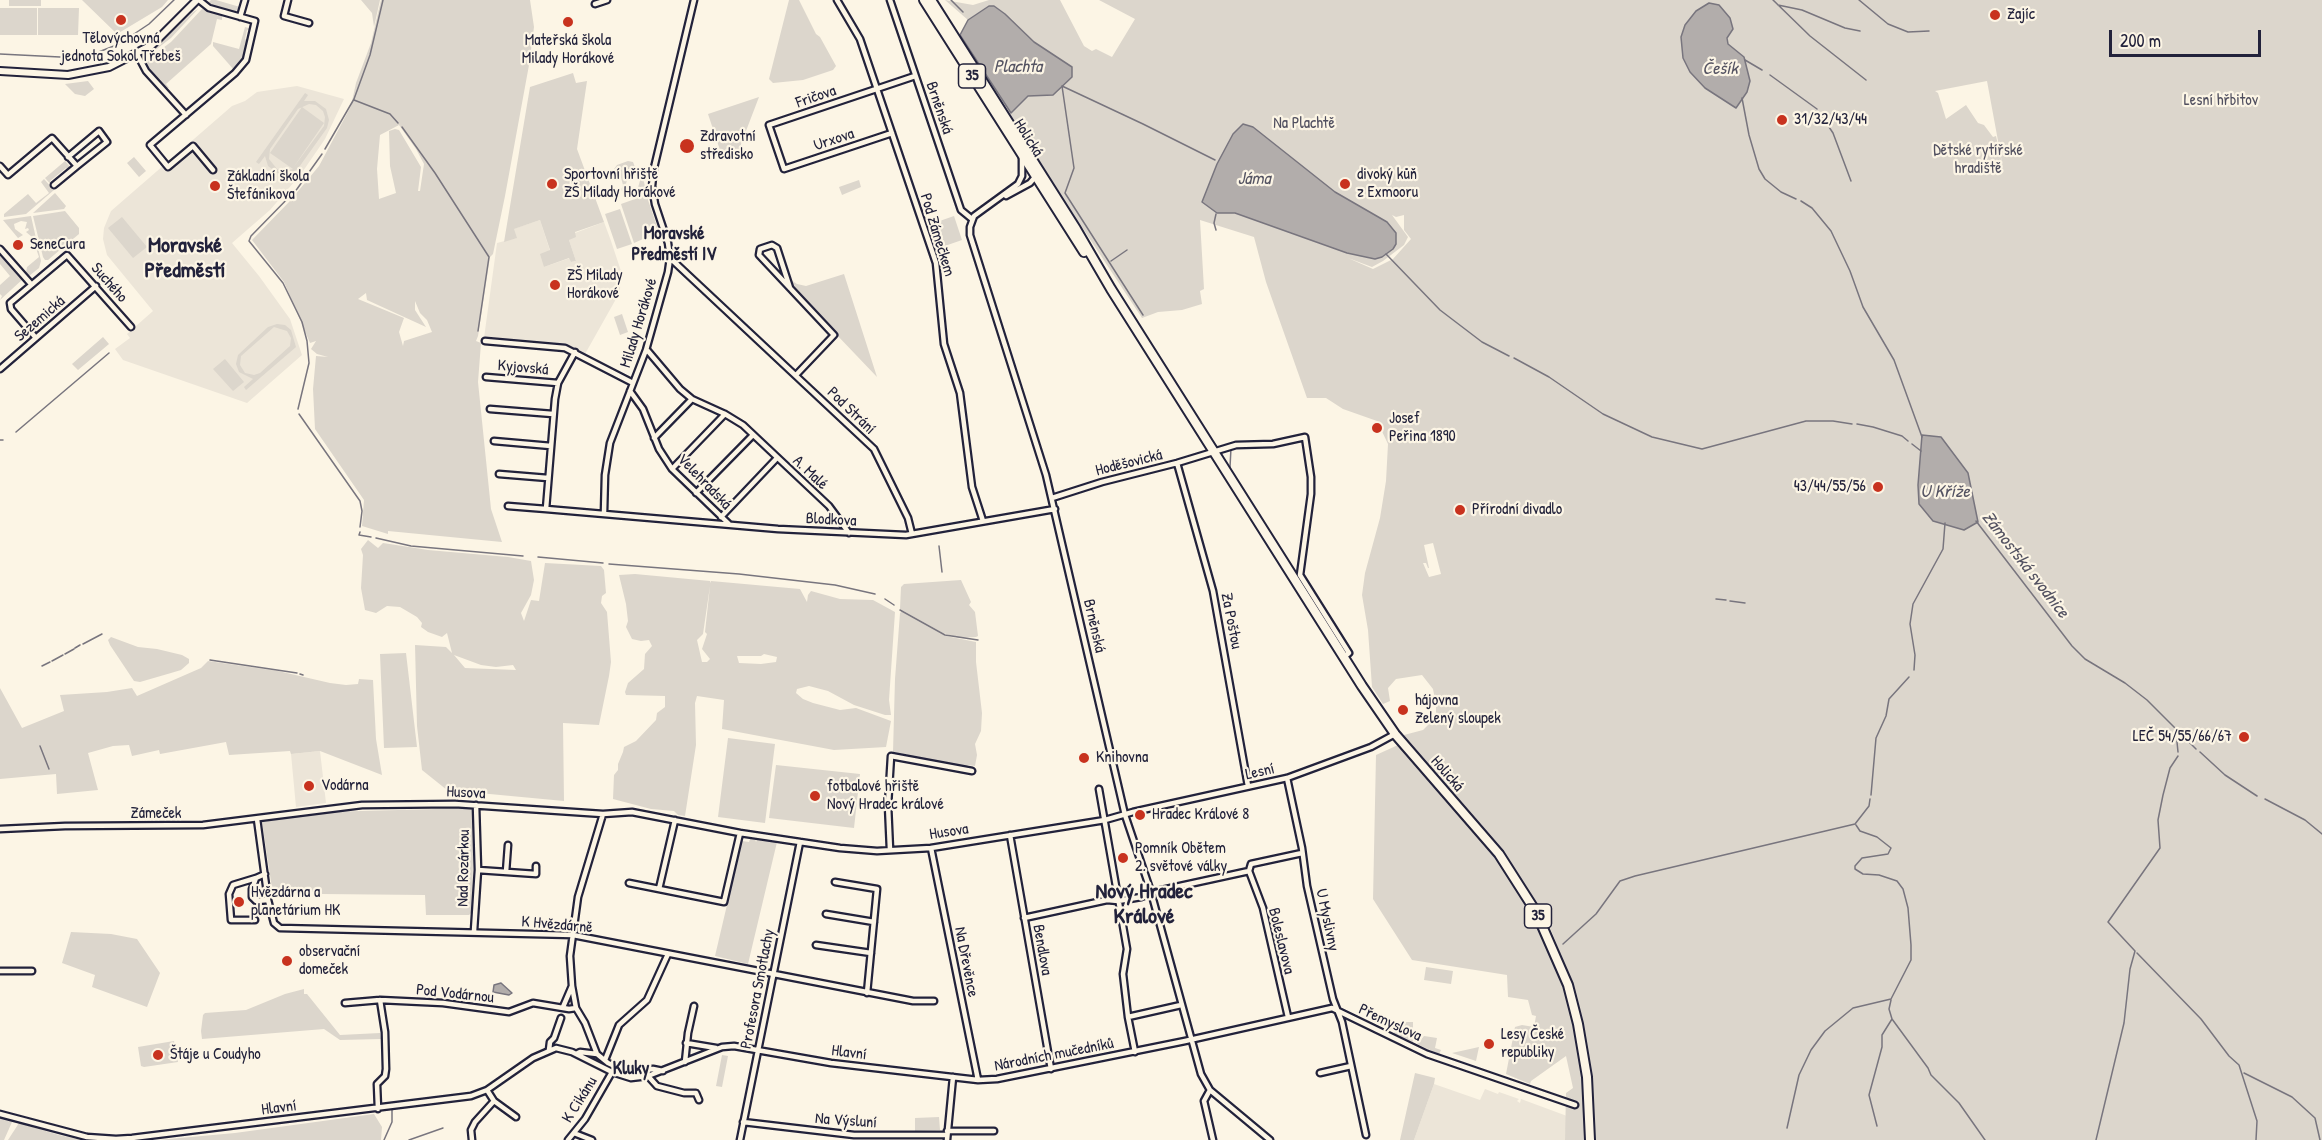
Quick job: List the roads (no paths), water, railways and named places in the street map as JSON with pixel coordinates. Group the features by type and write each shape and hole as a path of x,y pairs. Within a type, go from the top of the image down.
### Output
{"main road":[{"name":"Holická","path":"924,0 1021,153 1033,180 1042,186 1110,289 1395,734 1499,854 1527,897 1546,932 1568,985 1578,1024 1590,1105 1590,1140"},
{"name":"Holická","path":"931,0 1036,166 1110,289"}],"street":[{"path":"0,70 52,75 79,74 109,67 137,54 159,39 198,0 209,8 255,21 243,65 150,145 168,167 193,146 213,170"},
{"path":"240,17 244,0"},
{"path":"288,0 284,16 309,23"},
{"name":"Milady Horákové","path":"604,513 605,475 610,443 646,350 661,301 670,258 652,186 654,168 694,0"},
{"name":"Pod Zámečkem","path":"837,0 860,39 936,263 943,336 960,393 972,487 983,521"},
{"name":"Brněnská","path":"890,0 961,210 972,219 970,235 1035,436 1055,509 1125,815 1151,892 1201,1074 1210,1090"},
{"path":"595,4 604,1"},
{"path":"137,54 146,71 186,115"},
{"name":"Fričova","path":"784,169 769,125 915,76"},
{"path":"54,185 107,142 99,131 68,157"},
{"name":"Urxova","path":"784,169 892,133"},
{"path":"0,166 8,175 52,138 76,166"},
{"path":"993,202 1018,184 1023,166 1021,153"},
{"path":"972,219 980,210 1033,180 1036,166"},
{"path":"790,288 777,248 772,245 760,249 759,255 834,335 796,375"},
{"path":"0,249 31,284 11,301 10,305 36,338"},
{"name":"Suchého","path":"31,284 67,255 131,327"},
{"name":"Pod Strání","path":"670,258 874,449 908,518 912,534"},
{"name":"Sezemická","path":"0,369 96,286"},
{"path":"485,341 565,348 633,383"},
{"name":"A. Malé","path":"646,350 680,389 692,399 743,425 829,506 849,533"},
{"name":"Kyjovská","path":"546,508 553,414 558,383 574,352"},
{"name":"Kyjovská","path":"486,377 558,383"},
{"name":"Velehradská","path":"630,391 643,409 654,438 672,469 729,524"},
{"path":"654,438 692,399"},
{"path":"490,410 553,414"},
{"path":"672,469 725,414"},
{"path":"696,493 753,435"},
{"path":"1213,451 1236,445 1273,444 1305,437 1311,494 1300,575 1348,653 1344,657"},
{"path":"494,441 551,446"},
{"name":"Hoděšovická","path":"1052,498 1213,451"},
{"name":"A. Malé","path":"721,517 777,458"},
{"name":"Za Poštou","path":"1177,463 1213,591 1248,786"},
{"path":"499,474 548,478"},
{"path":"508,506 604,513"},
{"name":"Blodkova","path":"604,513 849,533 912,534 1055,509"},
{"name":"Lesní","path":"1125,815 1287,778 1371,747 1395,734"},
{"path":"890,850 888,805 891,756 972,771"},
{"name":"U Myslivny","path":"1287,778 1307,886 1366,1135"},
{"name":"Národních mučedníků","path":"1099,789 1127,957 1123,974 1135,1052"},
{"name":"Husova","path":"257,819 362,805 414,803 603,814 632,812 800,842 858,849 890,850 931,848 1125,815"},
{"name":"Nad Rozárkou","path":"474,932 478,870 476,805"},
{"name":"Hlavní","path":"603,814 578,897 570,956 576,1008 585,1023 597,1054 604,1060 627,1072 653,1069 663,1071"},
{"path":"255,920 231,920 229,894 232,885 265,874 257,819"},
{"name":"Zámeček","path":"0,829 61,826 204,825 257,819"},
{"path":"659,889 675,820"},
{"path":"628,883 724,902 740,833"},
{"name":"Bendlova","path":"1010,835 1051,1069"},
{"name":"Profesora Smotlachy","path":"740,1140 800,842"},
{"path":"506,872 508,845"},
{"name":"Na Dřevěnce","path":"931,848 978,1080"},
{"path":"1024,918 1107,900 1118,901 1141,897 1151,892 1249,871 1251,864 1302,853"},
{"path":"478,870 536,874 536,866"},
{"name":"Boleslavova","path":"1249,871 1263,908 1288,1017"},
{"name":"K Hvězdárně","path":"265,874 274,923 285,929 573,935 867,993 913,1001 934,1001"},
{"path":"256,878 252,897 256,901 268,900"},
{"path":"835,882 877,889 867,993"},
{"path":"826,914 874,922"},
{"path":"816,945 871,953"},
{"path":"604,1060 619,1025 647,1000 668,954"},
{"path":"1,969 32,971"},
{"path":"563,1007 572,986"},
{"path":"378,1108 378,1084 385,1076 386,1069 385,1032 380,1000"},
{"name":"Pod Vodárnou","path":"345,1003 380,1000 444,1003 509,1012 534,1004 576,1008"},
{"path":"1128,1017 1181,1005"},
{"path":"685,1062 686,1043 694,1006"},
{"name":"Přemyslova","path":"1191,1039 1328,1008 1427,1054 1575,1105"},
{"path":"549,1050 550,1042 554,1038 561,1018"},
{"name":"Národních mučedníků","path":"978,1080 997,1079 1051,1069 1191,1039"},
{"name":"Hlavní","path":"686,1043 719,1049"},
{"name":"Hlavní","path":"0,1114 87,1137 116,1139 471,1096 487,1090 533,1058 549,1050 566,1049 612,1072 631,1078 648,1076 719,1049 734,1046 824,1062 978,1080"},
{"name":"Hlavní","path":"576,1054 580,1052 597,1054"},
{"path":"1320,1073 1351,1066"},
{"name":"K Cikánu","path":"568,1140 585,1119 612,1072"},
{"path":"648,1076 657,1086 684,1094 696,1093 699,1100"},
{"path":"947,1136 953,1077"},
{"path":"487,1090 494,1101 516,1117"},
{"path":"1213,1140 1204,1101 1210,1090 1270,1140"},
{"path":"472,1140 471,1130 475,1122 494,1101"},
{"name":"Na Výsluní","path":"743,1122 854,1135 947,1136 994,1131"},
{"path":"574,1133 592,1140"}],"water":[{"name":"Češík","path":"1709,3 1719,5 1730,18 1733,29 1727,38 1728,44 1744,57 1750,81 1747,92 1736,108 1705,88 1690,72 1683,58 1681,37 1685,25 1696,11"},
{"name":"Plachta","path":"989,6 994,6 1005,14 1034,42 1072,67 1072,77 1053,95 1028,96 1011,113 960,35 968,20"},
{"name":"Jáma","path":"1243,124 1253,127 1335,192 1387,222 1396,233 1396,244 1393,249 1375,259 1347,253 1235,213 1217,213 1202,202 1217,164 1233,134"},
{"name":"U Kříže","path":"1922,435 1941,437 1968,473 1978,522 1964,530 1933,521 1919,504 1918,485"},
{"path":"501,983 512,993 509,995 493,992 494,985"}],"waterway":[{"name":"Zámostská svodnice","path":"0,54 60,57 96,53 119,44 149,24 174,0"},
{"path":"325,149 354,99 370,55 383,0"},
{"path":"951,0 963,12"},
{"path":"1773,0 1810,36 1866,80"},
{"path":"1859,0 1888,24 1908,32 1929,31"},
{"path":"1778,5 1802,10 1845,28 1860,31"},
{"path":"1745,60 1762,70"},
{"path":"1770,75 1817,109"},
{"path":"1062,86 1215,160"},
{"path":"1062,86 1074,168 1065,193 1143,315"},
{"name":"Zámostská svodnice","path":"1742,98 1749,135 1759,169 1765,179 1781,192 1796,199"},
{"path":"354,100 390,114 398,123"},
{"path":"1819,112 1833,133 1851,181"},
{"path":"402,127 435,173 489,257 478,331"},
{"path":"298,409 309,363 302,322 283,283 249,241 251,236 297,189 322,154"},
{"name":"Zámostská svodnice","path":"1801,201 1812,208 1831,231 1850,271 1863,307 1894,360 1922,437"},
{"path":"1216,214 1214,223 1216,230"},
{"path":"1111,261 1127,250"},
{"path":"1386,254 1440,310 1482,342 1509,356"},
{"path":"16,432 109,353"},
{"path":"1514,358 1549,377 1603,414 1652,437 1702,449 1806,421 1852,424"},
{"path":"299,414 360,501 362,511 360,527"},
{"path":"1857,424 1902,436 1908,441"},
{"path":"1912,444 1921,451"},
{"path":"1230,467 1231,448"},
{"name":"Zámostská svodnice","path":"1976,521 2072,646 2085,659 2125,683 2147,700 2196,749"},
{"path":"1914,670 1915,655 1910,624 1913,604 1943,549 1945,523"},
{"path":"360,532 359,535 371,537"},
{"path":"376,538 411,546 523,556"},
{"path":"939,546 942,572"},
{"path":"538,557 603,563"},
{"path":"609,564 739,574 835,585 875,594"},
{"path":"885,599 894,605"},
{"path":"1716,599 1726,600"},
{"path":"1730,601 1745,603"},
{"path":"900,610 945,635 978,640"},
{"path":"83,644 102,634"},
{"path":"75,648 80,645"},
{"path":"65,654 74,649"},
{"path":"52,661 63,655"},
{"path":"210,660 297,673"},
{"path":"42,666 50,662"},
{"path":"1871,795 1876,738 1886,716 1889,699 1909,677"},
{"path":"2176,732 2178,752"},
{"path":"40,746 49,769"},
{"name":"Zámostská svodnice","path":"2200,752 2225,775 2257,796"},
{"path":"2096,1140 2124,1023 2130,969 2135,951 2108,922 2160,848 2158,820 2170,768 2178,756"},
{"path":"1855,824 1869,806 1870,799"},
{"name":"Zámostská svodnice","path":"2265,799 2305,820 2322,834"},
{"path":"1563,944 1596,914 1620,881 1855,824"},
{"path":"1787,1128 1799,1075 1811,1050 1825,1031 1853,1008 1891,999 1911,960 1908,908 1903,889 1897,881 1879,875 1863,874 1855,869 1862,858 1888,854 1891,848 1877,837 1860,831 1856,825"},
{"path":"2137,953 2201,1019 2229,1056 2239,1065 2257,1121 2256,1140"},
{"path":"1891,1000 1889,1009 1892,1019 1931,1075 1959,1103 1985,1140"},
{"path":"1877,1126 1869,1095 1882,1047 1882,1035 1892,1019"},
{"path":"2244,1073 2292,1097 2315,1118 2320,1140"},
{"path":"384,1140 392,1122 392,1110"},
{"path":"409,1140 443,1128"}],"place":[{"name":"Zajíc","path":"1995,15"},
{"name":"Tělovýchovná jednota Sokol Třebeš","path":"121,20"},
{"name":"Mateřská škola Milady Horákové","path":"568,22"},
{"name":"31/32/43/44","path":"1782,120"},
{"name":"Zdravotní středisko","path":"687,146"},
{"name":"Sportovní hřiště ZŠ Milady Horákové","path":"552,184"},
{"name":"divoký kůň z Exmooru","path":"1345,184"},
{"name":"Základní škola Štefánikova","path":"215,186"},
{"name":"SeneCura","path":"18,245"},
{"name":"ZŠ Milady Horákové","path":"555,285"},
{"name":"Josef Peřina 1890","path":"1377,428"},
{"name":"43/44/55/56","path":"1878,487"},
{"name":"Přírodní divadlo","path":"1460,510"},
{"name":"hájovna Zelený sloupek","path":"1403,710"},
{"name":"LEČ 54/55/66/67","path":"2244,737"},
{"name":"Knihovna","path":"1084,758"},
{"name":"Vodárna","path":"309,786"},
{"name":"fotbalové hřiště Nový Hradec králové","path":"815,796"},
{"name":"Hradec Králové 8","path":"1140,815"},
{"name":"Pomník Obětem 2. světové války","path":"1123,858"},
{"name":"Hvězdárna a planetárium HK","path":"239,902"},
{"name":"observační domeček","path":"287,961"},
{"name":"Lesy České republiky","path":"1489,1044"},
{"name":"Štáje u Coudyho","path":"158,1055"}],"district":[{"name":"Moravské Předměstí IV","path":"674,244"},
{"name":"Moravské Předměstí","path":"185,258"},
{"name":"Nový Hradec Králové","path":"1144,904"},
{"name":"Kluky","path":"631,1069"}],"park label":[{"name":"Lesní hřbitov","path":"2221,101"},
{"name":"Na Plachtě","path":"1304,124"},
{"name":"Dětské rytířské hradiště","path":"1978,160"}]}
